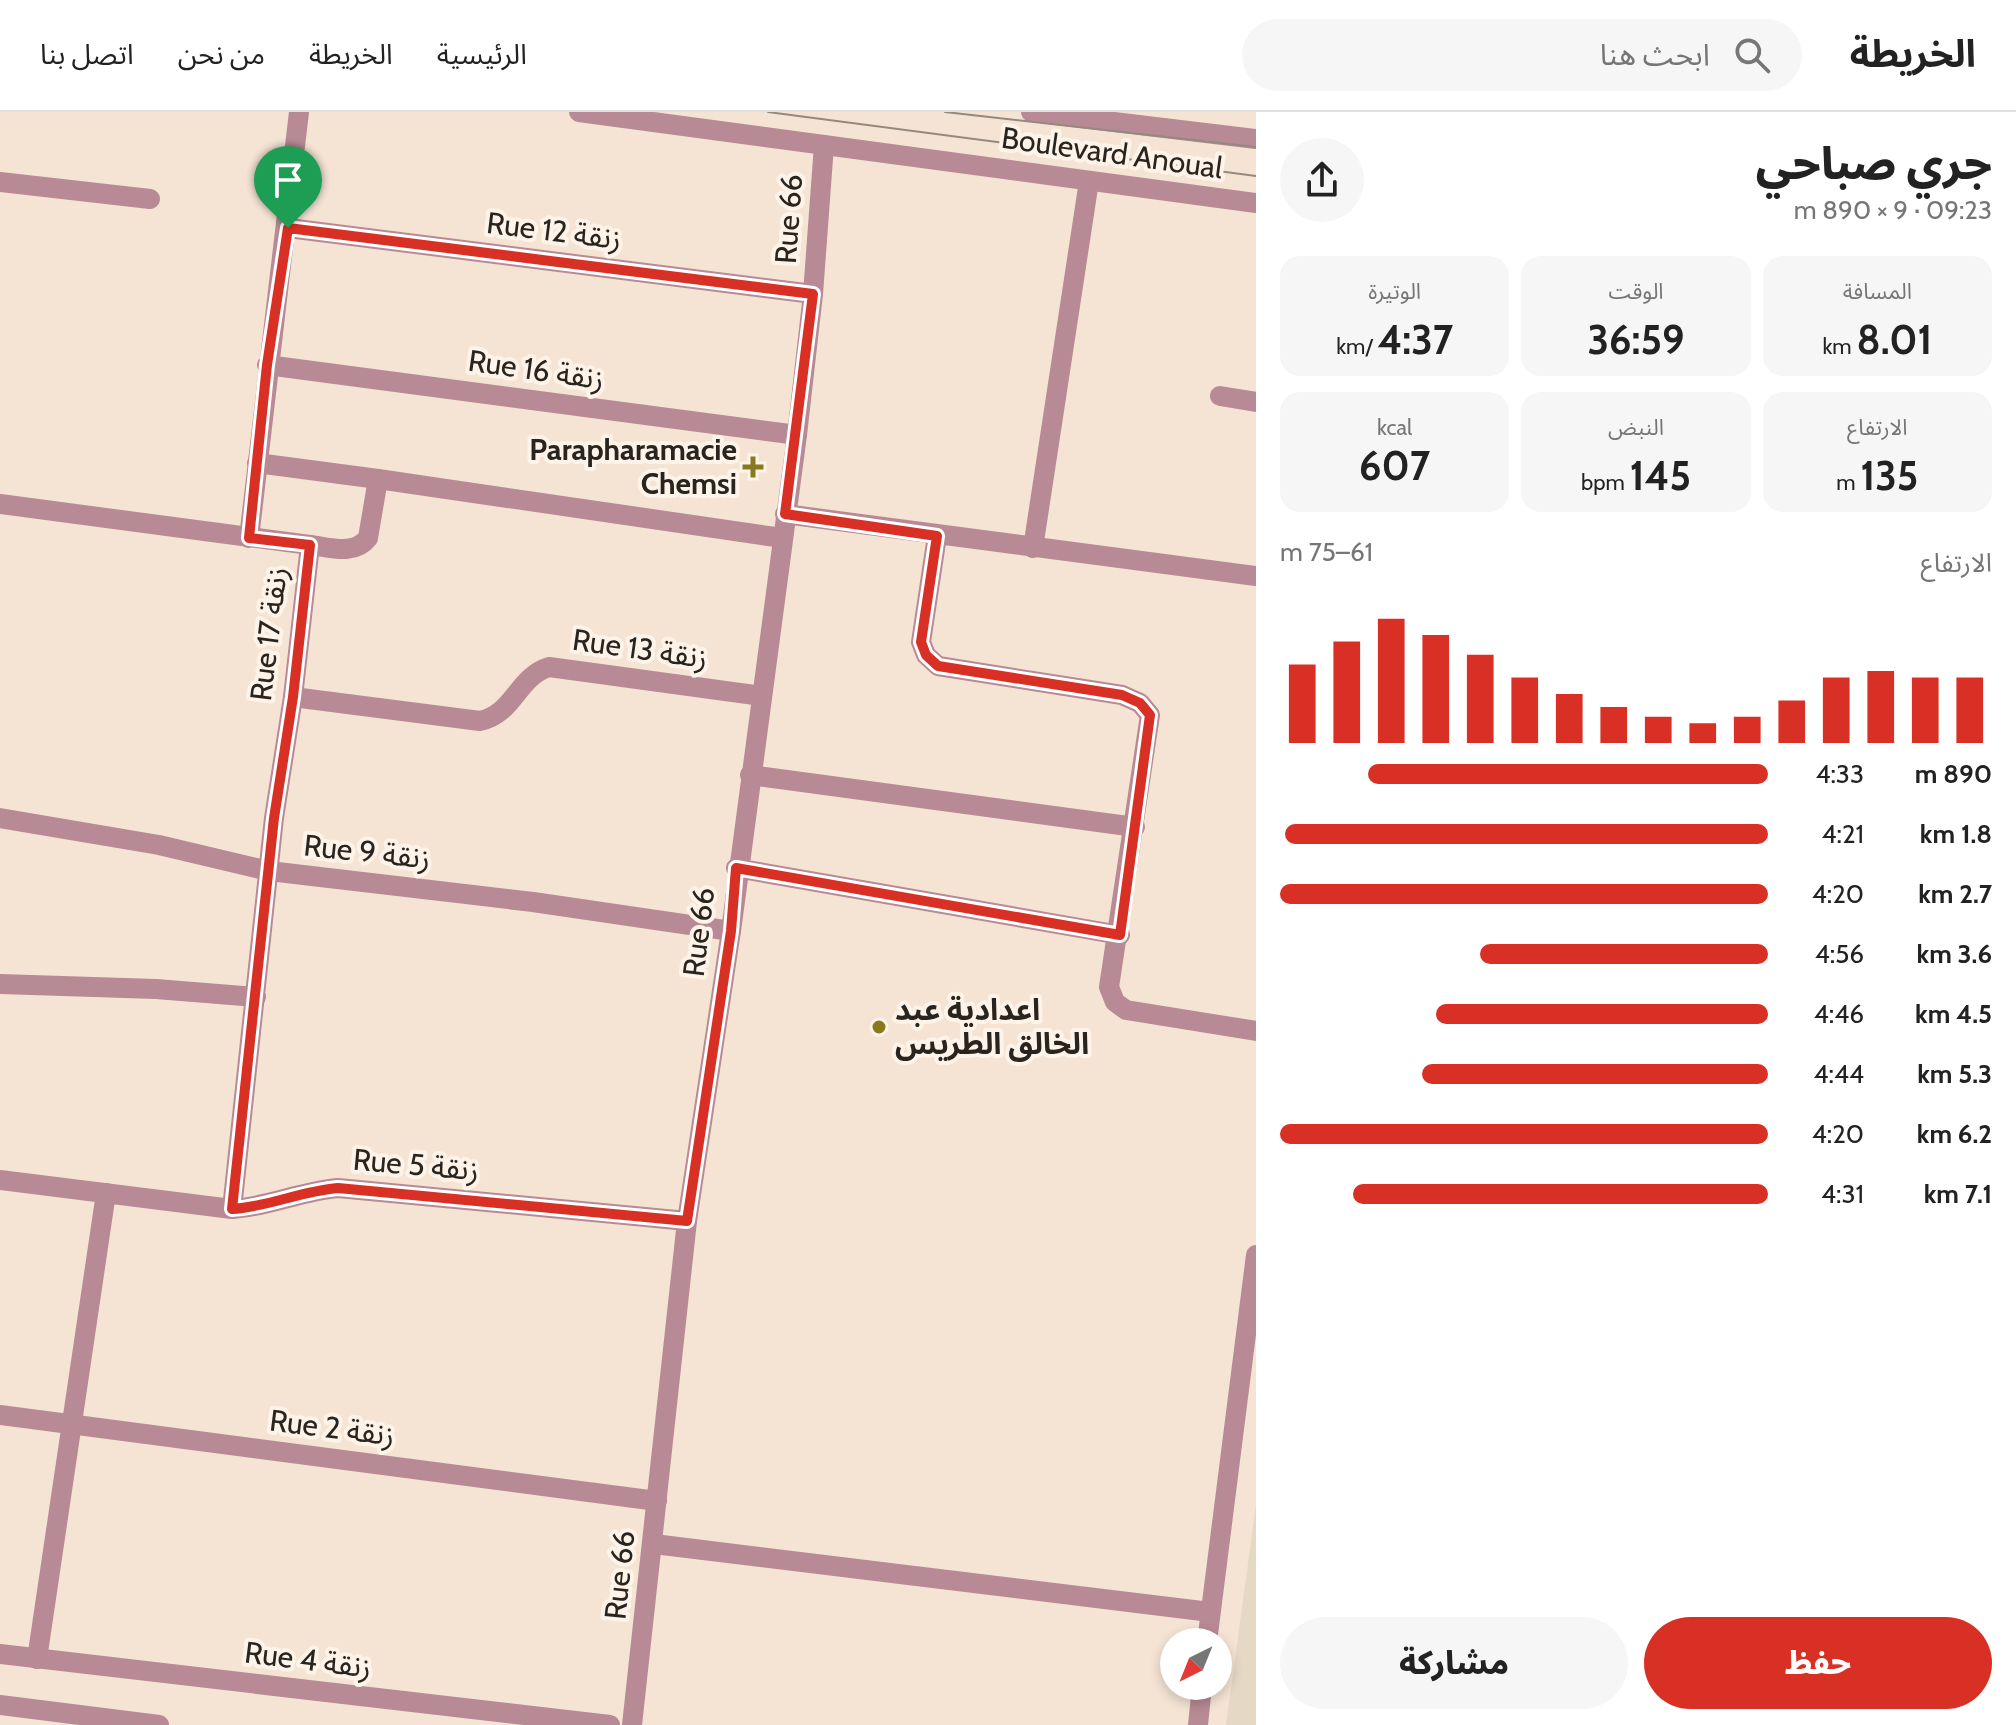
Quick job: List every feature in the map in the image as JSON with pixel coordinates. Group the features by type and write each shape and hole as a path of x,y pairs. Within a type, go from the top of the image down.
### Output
{"street":[{"path":"249,538 267,365 288,228 299,112"},
{"name":"Boulevard Anoual","path":"579,112 1256,203"},
{"name":"Boulevard Anoual","path":"1031,112 1256,139"},
{"name":"Rue 66","path":"632,1725 687,1221 731,931 736,868 797,435 813,294 824,145"},
{"path":"1033,548 1089,181"},
{"path":"0,182 150,199"},
{"name":"Rue 12 زنقة","path":"288,228 813,294"},
{"name":"Rue 16 زنقة","path":"267,365 797,435"},
{"path":"1220,396 1256,402"},
{"path":"257,463 782,538"},
{"name":"Rue 17 زنقة","path":"232,1209 269,871 310,545 353,550 363,545 368,538 378,479"},
{"path":"0,504 310,545"},
{"path":"785,514 1256,576"},
{"path":"937,536 921,642 926,655 938,666 1122,695 1140,703 1150,715 1120,935 1109,987 1115,1002 1126,1010 1256,1031"},
{"name":"Rue 13 زنقة","path":"293,697 480,721 503,712 527,679 549,667 762,696"},
{"path":"750,775 1135,827"},
{"name":"Rue 9 زنقة","path":"0,818 159,845 269,871 502,898 731,931"},
{"path":"736,868 1120,935"},
{"path":"0,984 156,989 256,997"},
{"name":"Rue 5 زنقة","path":"0,1180 232,1209 255,1208 306,1191 338,1188 687,1221"},
{"path":"37,1659 106,1193"},
{"path":"1208,1628 1256,1261"},
{"name":"Rue 2 زنقة","path":"0,1415 657,1501"},
{"path":"654,1544 1210,1612"},
{"name":"Rue 4 زنقة","path":"0,1654 610,1725"},
{"path":"1198,1725 1201,1700"},
{"path":"0,1705 159,1725"}],"shaded area":[{"path":"1256,1505 1256,1725 1226,1725 1229,1700 1232,1700"}],"tram line":[{"path":"768,112 1256,176"},
{"path":"945,112 1256,147"}],"place":[{"name":"Parapharamacie Chemsi","path":"753,467"},
{"name":"اعدادية عبد الخالق الطريس","path":"879,1027"}],"route":[{"path":"288,228 813,294 785,514 937,536 921,642 926,655 938,666 1122,695 1140,703 1150,715 1120,935 736,868 731,931 687,1221 338,1188 306,1191 255,1208 232,1209 274,818 293,697 310,545 249,538 267,365 288,228"}]}
